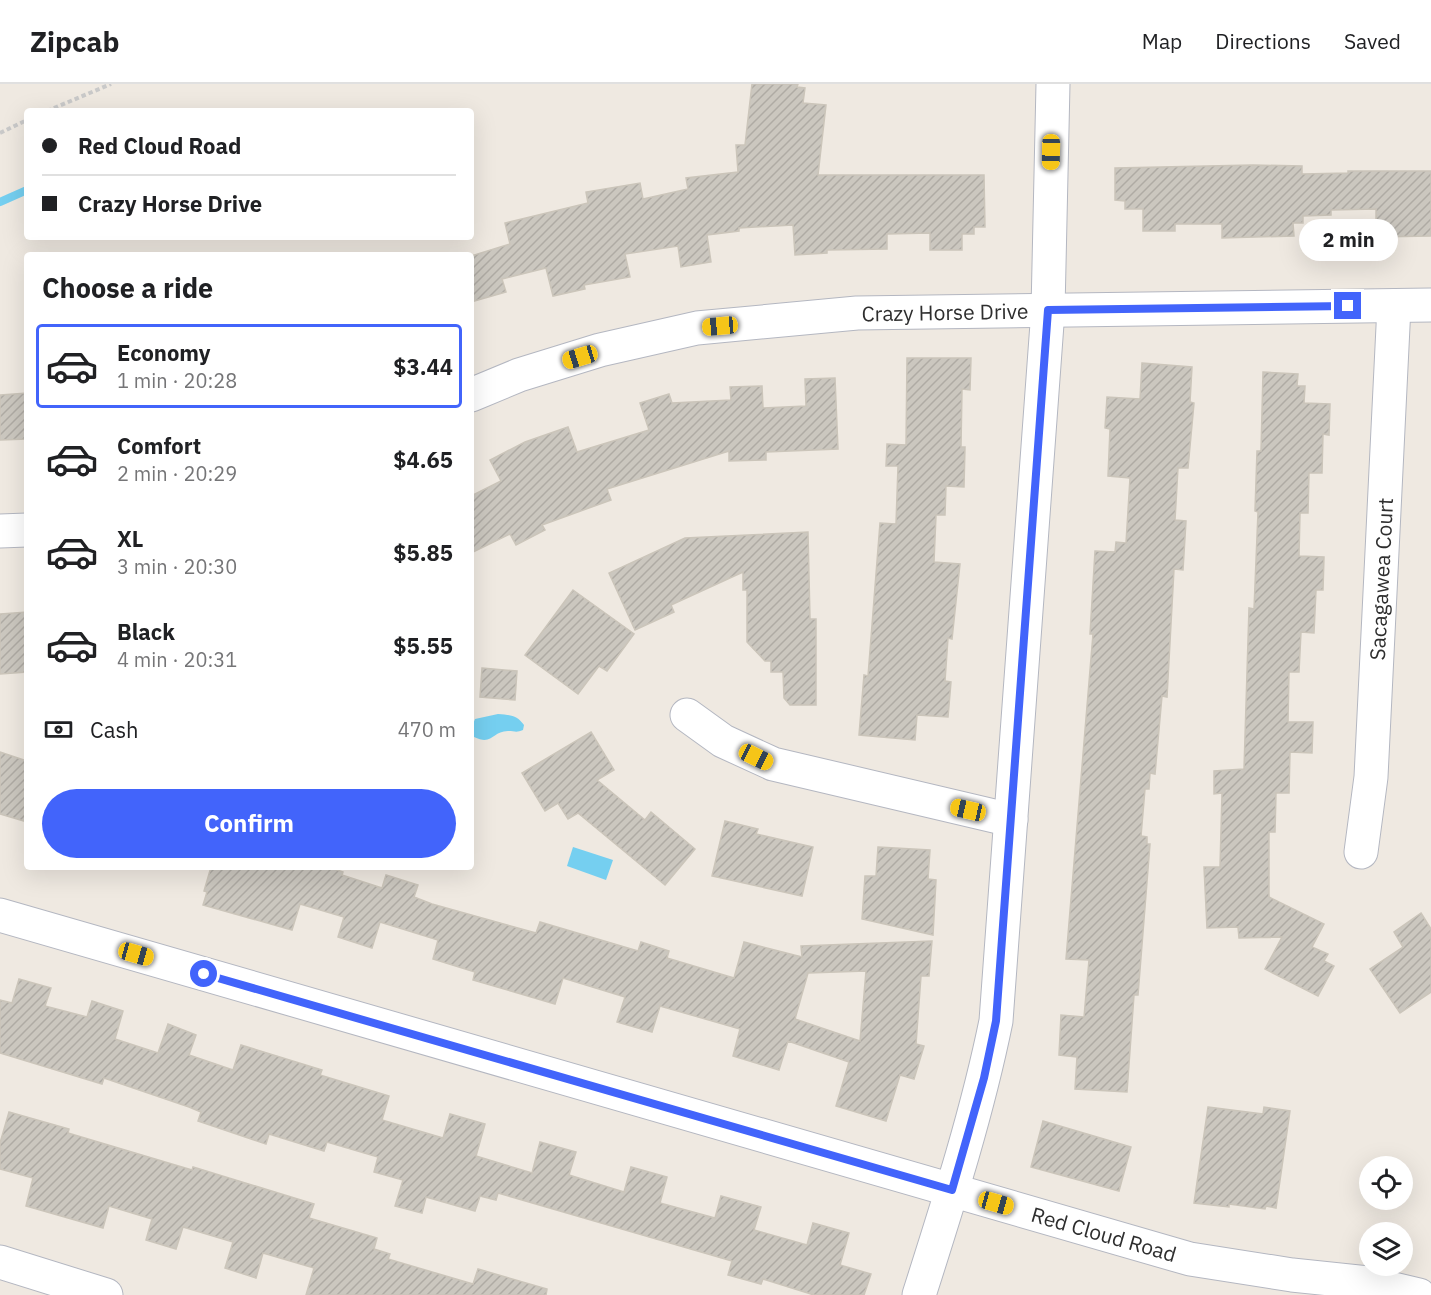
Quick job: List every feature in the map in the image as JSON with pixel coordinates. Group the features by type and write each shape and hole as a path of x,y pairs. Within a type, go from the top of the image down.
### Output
{"street":[{"path":"920,1295 984,1078 996,1021 1048,310 1053,84"},
{"name":"Crazy Horse Drive","path":"474,394 519,375 600,350 697,328 857,313 1431,305"},
{"name":"Sacagawea Court","path":"1361,852 1371,777 1394,306"},
{"path":"0,531 24,530"},
{"path":"687,715 723,741 773,765 1011,819"},
{"name":"Red Cloud Road","path":"0,915 1190,1259 1292,1275 1368,1282 1419,1295"},
{"path":"0,1262 106,1295"}],"path":[{"path":"54,108 111,84"},
{"path":"0,133 24,121"}],"water":[{"path":"498,714 510,715 516,717 524,725 523,730 499,733 485,740 474,737 475,719"},
{"path":"573,847 613,860 606,880 567,866"}],"building":[{"path":"752,84 798,84 797,87 805,88 803,103 826,105 818,175 984,175 985,227 974,227 974,234 962,234 962,250 930,250 930,233 887,234 887,249 827,250 827,253 795,255 793,225 739,228 739,231 707,235 711,262 681,267 678,246 625,254 630,277 584,285 585,289 553,296 546,268 502,279 506,292 474,301 474,255 510,244 505,223 588,203 586,192 640,183 643,199 688,189 686,178 738,172 736,145 745,145"},
{"path":"1302,166 1302,174 1348,173 1348,171 1431,171 1431,236 1376,237 1376,209 1331,210 1331,215 1303,216 1303,223 1293,223 1294,236 1222,238 1222,224 1175,224 1175,231 1143,231 1143,209 1125,209 1125,201 1115,200 1115,168"},
{"path":"907,358 971,358 970,390 962,389 961,447 965,447 964,487 946,486 945,515 936,515 934,562 960,564 952,639 948,638 945,681 951,682 948,717 917,715 915,740 859,735 864,675 868,676 880,523 896,524 898,466 886,466 887,444 906,445"},
{"path":"1142,363 1192,367 1190,402 1194,403 1188,468 1178,468 1175,520 1186,521 1183,570 1174,569 1167,697 1162,696 1155,774 1150,773 1149,789 1145,789 1141,836 1147,837 1147,844 1150,844 1138,995 1134,995 1127,1092 1075,1089 1077,1057 1059,1055 1061,1015 1084,1017 1089,960 1066,959 1093,634 1090,634 1095,551 1115,552 1116,542 1126,543 1130,478 1108,476 1110,429 1105,428 1107,397 1140,399"},
{"path":"1263,372 1298,374 1297,386 1305,386 1304,403 1330,404 1329,435 1323,434 1322,473 1309,473 1308,513 1300,513 1299,556 1324,557 1323,590 1316,590 1314,633 1301,632 1299,672 1289,672 1288,722 1313,722 1312,753 1290,752 1289,793 1276,793 1275,832 1269,832 1269,897 1324,924 1312,947 1328,954 1324,961 1334,966 1318,996 1265,969 1282,937 1239,938 1238,927 1207,928 1204,867 1220,867 1222,793 1214,794 1214,771 1244,769 1249,608 1254,609 1258,512 1255,511 1257,451 1261,451"},
{"path":"835,378 838,449 766,452 766,460 729,461 729,451 607,489 611,500 542,525 545,530 516,545 510,534 474,552 474,494 501,481 490,460 525,442 568,427 577,452 649,430 640,403 669,394 672,403 731,400 730,387 762,386 763,408 806,406 805,379"},
{"path":"24,393 24,439 0,440 0,395"},
{"path":"808,532 810,619 816,619 816,705 790,705 784,698 783,672 771,672 771,661 765,661 747,642 747,590 743,590 743,572 671,605 674,612 635,630 609,573 685,538"},
{"path":"573,590 634,634 607,671 599,666 578,694 525,655"},
{"path":"24,612 24,672 0,674 0,614"},
{"path":"482,668 517,671 515,700 480,697"},
{"path":"591,732 614,770 597,780 645,820 651,812 695,849 665,885 578,813 568,819 558,803 545,811 522,773"},
{"path":"0,752 24,760 24,821 0,814"},
{"path":"725,821 758,829 756,834 813,847 802,896 712,876"},
{"path":"878,847 930,850 928,879 936,880 933,935 862,919 865,876 876,876"},
{"path":"210,870 337,870 343,872 342,875 382,888 386,875 418,885 414,897 432,904 536,933 540,922 638,951 641,942 669,951 667,958 734,978 744,942 802,957 801,946 932,941 929,976 921,976 916,1044 924,1046 914,1079 900,1075 886,1121 836,1106 849,1062 788,1041 779,1070 733,1056 740,1029 660,1006 652,1032 617,1022 625,997 563,978 555,1004 473,980 475,972 433,959 438,940 380,922 372,948 338,937 344,917 300,904 292,930 203,905 207,892 204,891","holes":["866,971 860,1041 795,1019 808,973"]},
{"path":"1421,913 1431,929 1431,992 1400,1013 1370,969 1403,947 1394,932"},
{"path":"19,979 51,988 45,1006 87,1017 92,1001 123,1011 115,1039 158,1053 168,1024 196,1035 189,1055 233,1070 241,1045 322,1070 320,1075 389,1096 382,1120 443,1138 450,1114 485,1124 476,1156 532,1173 540,1142 576,1152 569,1175 624,1192 631,1167 667,1177 660,1203 715,1218 721,1196 761,1207 754,1230 807,1245 813,1223 849,1233 840,1265 871,1274 864,1295 814,1295 763,1279 761,1284 728,1275 732,1261 498,1193 496,1200 480,1196 475,1211 426,1197 422,1213 395,1206 403,1180 374,1172 378,1157 327,1142 324,1151 269,1134 266,1144 198,1121 201,1112 189,1107 104,1078 102,1084 0,1053 0,1000 12,1003"},
{"path":"1208,1107 1263,1114 1264,1107 1290,1111 1276,1208 1266,1206 1265,1209 1229,1204 1229,1207 1194,1203"},
{"path":"9,1112 69,1129 68,1133 192,1170 193,1167 314,1204 309,1218 377,1238 374,1249 390,1254 388,1259 473,1284 478,1269 547,1289 546,1295 306,1295 314,1268 263,1253 256,1278 225,1268 233,1242 183,1227 176,1249 146,1240 152,1219 109,1206 103,1228 26,1206 33,1178 0,1169 0,1143"},
{"path":"1043,1121 1131,1147 1119,1191 1031,1167"}],"waterway":[{"path":"0,202 24,191"}],"route":[{"path":"204,974 952,1190 984,1078 996,1021 1048,310 1348,306"}]}
